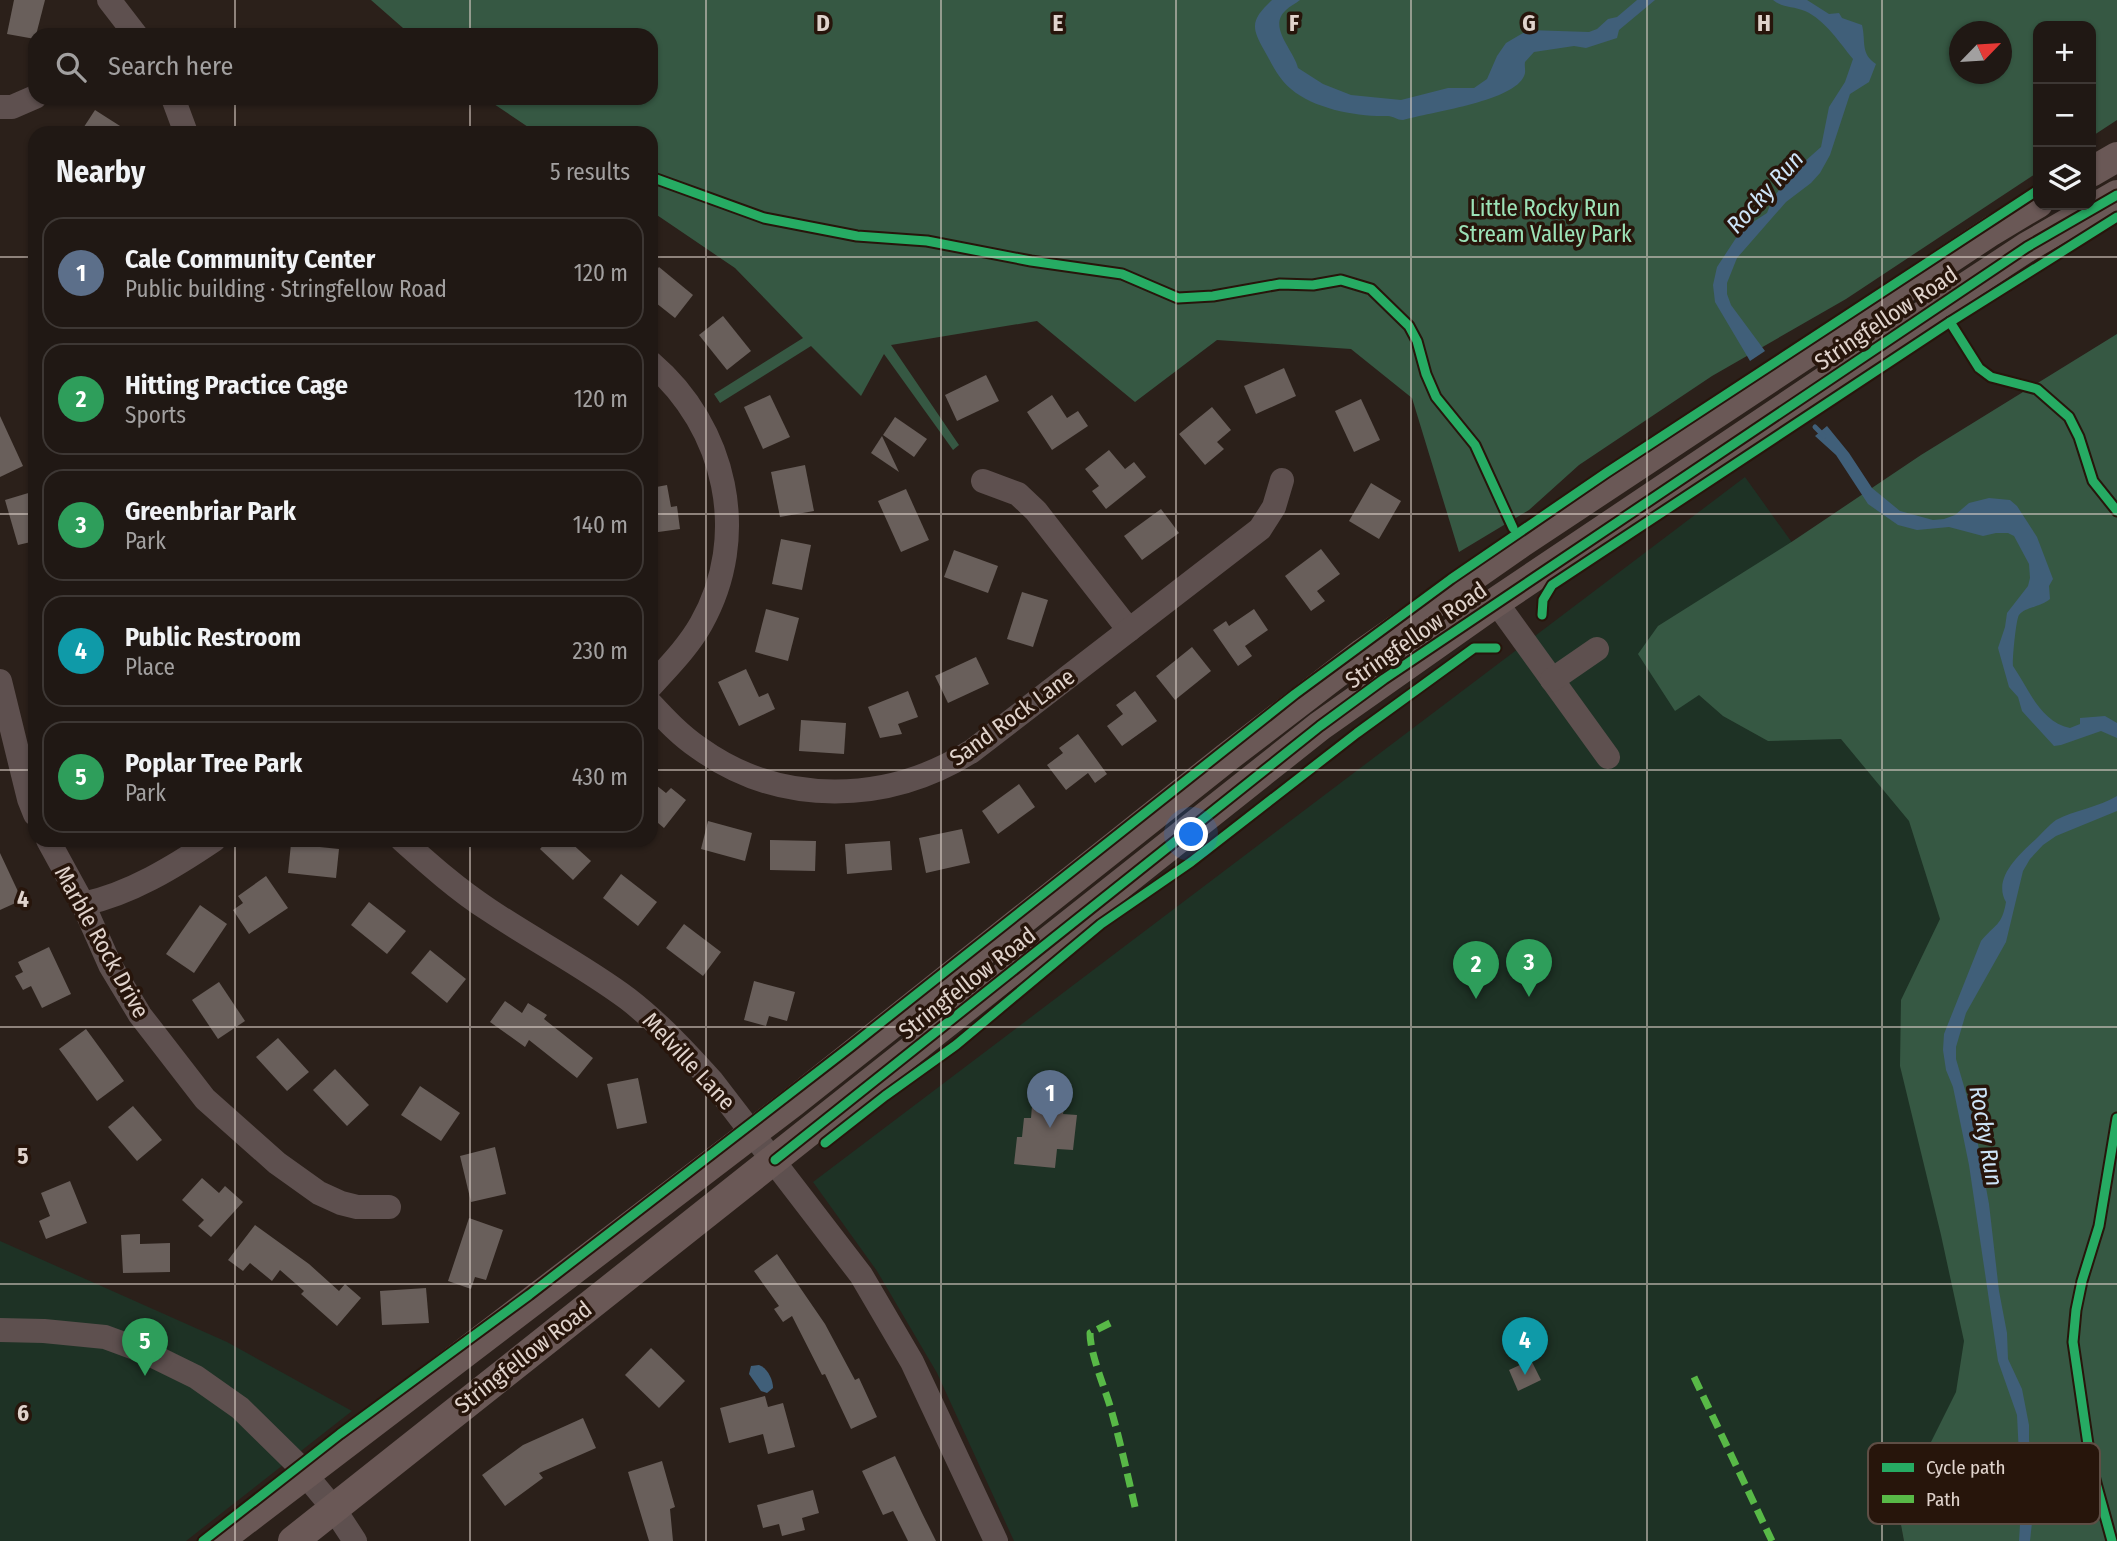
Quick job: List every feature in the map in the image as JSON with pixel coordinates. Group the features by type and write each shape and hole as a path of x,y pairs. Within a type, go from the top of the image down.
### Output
{"main road":[{"path":"2096,169 2117,157"},
{"name":"Stringfellow Road","path":"293,1541 1320,726 1496,602 2015,255 2117,195"},
{"name":"Stringfellow Road","path":"218,1541 754,1133 1226,758 1363,653 1710,417 2033,206"}],"street":[{"path":"109,0 126,28"},
{"path":"0,107 12,107 28,100"},
{"path":"176,105 183,126"},
{"path":"658,370 683,394 699,418 717,456 727,511 727,543 723,566 709,609 691,640 658,678"},
{"name":"Sand Rock Lane","path":"658,711 698,748 734,769 774,784 818,792 875,789 911,780 961,758 1260,528 1274,507 1282,480"},
{"path":"983,481 1018,494 1036,511 1129,630"},
{"path":"1496,602 1608,758"},
{"path":"1552,680 1597,649"},
{"path":"0,681 28,795"},
{"name":"Marble Rock Drive","path":"52,847 83,904 104,955 140,1015 171,1058 221,1115 277,1163 319,1194 356,1207 389,1207"},
{"path":"83,904 107,899 158,874 202,847"},
{"name":"Melville Lane","path":"410,847 488,910 593,974 629,1000 686,1052 754,1133 861,1275 937,1413 996,1541"},
{"path":"0,1330 105,1337 143,1350 196,1377 220,1392 255,1421 306,1473 355,1541"}],"green space":[{"name":"Little Rocky Run Stream Valley Park","path":"371,0 2117,0 2117,120 2096,134 2096,21 2033,21 2033,175 1846,299 1712,376 1579,465 1529,510 1459,552 1412,398 1351,349 1217,340 1135,402 1037,321 891,345 959,445 953,450 884,354 861,396 811,346 720,403 714,394 803,338 735,268 658,216 658,126 527,126 495,105 658,105 658,28 403,28"},
{"path":"2117,334 2117,1541 1904,1541 1901,1524 2100,1524 2100,1443 1930,1443 1956,1392 1964,1341 1900,1066 1901,1000 1940,919 1909,821 1841,739 1768,741 1723,716 1699,695 1675,711 1638,654 1658,626 1793,541 1921,455"},
{"path":"1745,477 1984,811 2035,1443 1868,1443 1868,1524 1901,1524 1904,1541 1014,1541 937,1373 877,1271 813,1182"},
{"path":"0,1241 227,1342 352,1411 186,1541 0,1541"}],"water":[{"path":"1272,0 1300,0 1286,10 1279,24 1283,39 1298,68 1323,84 1351,95 1401,100 1448,88 1474,88 1487,79 1506,43 1528,30 1589,32 1608,19 1617,17 1637,0 1655,0 1619,30 1617,38 1586,48 1574,46 1534,52 1525,62 1523,78 1502,94 1403,120 1324,107 1291,89 1273,66 1255,29 1260,12"},
{"path":"1773,0 1807,0 1829,14 1839,13 1842,18 1862,25 1866,51 1876,64 1869,82 1850,94 1830,155 1820,173 1786,202 1737,258 1727,283 1727,294 1731,305 1765,351 1750,361 1715,302 1713,285 1717,267 1736,238 1750,224 1767,213 1773,198 1794,171 1821,147 1829,107 1845,82 1853,59 1819,20 1805,11"},
{"path":"1827,426 1872,488 1900,511 1933,520 1955,515 1969,503 1989,498 2010,500 2017,506 2037,537 2053,579 2049,586 2050,599 2019,615 2013,666 2036,703 2051,719 2070,728 2080,724 2080,718 2105,716 2117,723 2117,738 2101,731 2054,746 2022,711 2018,697 2009,687 1998,648 2007,613 2028,586 2030,578 2029,564 2014,536 1996,533 1983,536 1949,527 1917,530 1898,525 1868,504 1836,455 1815,436"},
{"name":"Rocky Run","path":"2117,796 2117,811 2056,836 2030,859 2023,871 2006,942 1966,1013 1956,1047 1956,1059 1973,1117 1989,1204 1999,1291 2007,1333 2008,1359 2022,1389 2029,1425 2030,1443 2018,1443 2017,1415 1998,1361 1969,1165 1953,1087 1946,1070 1944,1034 1981,941 2002,916 2006,902 2003,884 2010,867 2056,820"},
{"path":"759,1365 767,1371 772,1381 773,1388 767,1393 761,1391 749,1374 751,1366"},
{"name":"Rocky Run","path":"2020,1524 2032,1524 2030,1541 2019,1541"}],"building":[{"path":"14,0 45,0 38,28 28,28 28,38 7,34"},
{"path":"95,110 120,126 85,126"},
{"path":"658,268 693,295 675,318 658,305"},
{"path":"723,316 751,351 727,370 699,335"},
{"path":"1284,368 1296,396 1256,414 1244,386"},
{"path":"986,375 999,401 957,421 945,395"},
{"path":"770,395 790,437 763,449 744,407"},
{"path":"1052,395 1067,418 1078,411 1088,426 1052,450 1027,412"},
{"path":"1361,399 1380,440 1354,452 1335,411"},
{"path":"1212,407 1231,430 1217,442 1224,449 1205,465 1179,434"},
{"path":"0,416 23,466 0,477"},
{"path":"895,417 927,439 914,457 883,435"},
{"path":"882,436 899,472 871,453"},
{"path":"1109,450 1125,469 1134,462 1146,477 1106,509 1092,491 1099,486 1085,469"},
{"path":"805,465 814,511 780,517 771,472"},
{"path":"1371,483 1401,501 1379,539 1349,521"},
{"path":"667,485 671,507 677,506 680,529 658,532 658,487"},
{"path":"906,489 929,540 901,552 878,501"},
{"path":"28,493 28,543 18,545 5,500"},
{"path":"1161,509 1179,533 1142,560 1124,536"},
{"path":"781,539 811,545 802,590 772,584"},
{"path":"1321,549 1340,574 1317,591 1325,601 1311,611 1285,576"},
{"path":"954,550 998,566 988,593 944,577"},
{"path":"1022,592 1048,600 1033,647 1007,639"},
{"path":"766,609 799,618 788,661 755,652"},
{"path":"1254,609 1268,630 1245,646 1252,656 1238,666 1213,630 1226,621 1229,626"},
{"path":"1192,647 1211,671 1175,700 1156,676"},
{"path":"976,657 989,684 948,703 935,676"},
{"path":"746,669 759,697 768,693 775,709 739,726 718,682"},
{"path":"908,691 918,717 898,724 902,734 880,738 868,707"},
{"path":"1135,691 1157,721 1122,746 1107,726 1123,714 1116,705"},
{"path":"801,720 846,723 844,754 799,751"},
{"path":"1078,734 1107,774 1095,783 1088,773 1066,790 1047,765 1063,753 1059,748"},
{"path":"1019,784 1035,807 998,834 982,811"},
{"path":"658,787 666,793 671,788 686,800 664,828 658,823"},
{"path":"708,821 752,833 745,861 701,849"},
{"path":"962,829 970,863 926,873 919,838"},
{"path":"770,840 816,841 815,871 770,870"},
{"path":"890,841 892,870 847,874 845,844"},
{"path":"291,847 339,849 336,878 288,873"},
{"path":"576,847 591,861 573,880 540,849"},
{"path":"0,853 22,900 0,910"},
{"path":"621,874 657,902 638,926 603,898"},
{"path":"266,876 288,908 249,934 233,910 243,903 238,896"},
{"path":"369,902 406,931 387,954 351,925"},
{"path":"200,905 227,924 194,973 166,954"},
{"path":"684,924 721,952 703,976 666,948"},
{"path":"49,947 71,994 42,1008 31,986 23,990 15,976 23,972 18,962"},
{"path":"430,950 466,979 447,1003 411,973"},
{"path":"754,981 795,992 787,1021 769,1016 766,1026 744,1020"},
{"path":"219,982 245,1021 218,1039 192,1000"},
{"path":"505,1001 522,1013 528,1003 547,1015 544,1019 593,1058 577,1078 529,1040 525,1047 490,1022"},
{"path":"86,1029 124,1081 97,1101 59,1049"},
{"path":"278,1038 309,1072 287,1091 256,1057"},
{"path":"335,1069 369,1105 347,1126 313,1090"},
{"path":"638,1078 647,1123 617,1129 607,1084"},
{"path":"420,1086 460,1113 441,1141 401,1115"},
{"path":"133,1106 162,1140 137,1161 108,1127"},
{"path":"1032,1106 1064,1109 1063,1114 1077,1115 1073,1150 1057,1149 1055,1168 1014,1164 1017,1137 1022,1137 1024,1118 1031,1118"},
{"path":"495,1147 506,1194 471,1202 460,1156"},
{"path":"202,1178 219,1193 225,1186 243,1202 211,1237 198,1226 204,1220 182,1200"},
{"path":"70,1181 87,1223 46,1239 39,1221 50,1216 41,1193"},
{"path":"469,1218 503,1230 486,1280 475,1277 471,1289 448,1281"},
{"path":"255,1225 309,1264 339,1291 345,1284 361,1298 337,1326 301,1294 304,1291 280,1270 272,1281 250,1263 243,1271 228,1260"},
{"path":"140,1234 140,1244 170,1243 170,1272 123,1273 121,1235"},
{"path":"777,1254 825,1324 855,1380 859,1378 877,1417 851,1429 825,1374 822,1375 792,1316 783,1322 774,1309 779,1306 754,1271"},
{"path":"426,1288 429,1323 382,1325 380,1291"},
{"path":"651,1348 685,1381 659,1408 625,1375"},
{"path":"1531,1360 1541,1380 1518,1391 1509,1370"},
{"path":"765,1396 768,1407 783,1403 795,1447 768,1454 763,1434 729,1443 720,1408"},
{"path":"583,1418 596,1448 539,1473 543,1478 505,1506 482,1475 523,1445"},
{"path":"895,1456 936,1541 908,1541 893,1511 883,1515 862,1471"},
{"path":"662,1461 675,1507 670,1509 673,1541 649,1541 628,1472"},
{"path":"813,1490 819,1513 802,1518 805,1530 782,1536 779,1524 763,1528 757,1505"}],"waterway":[{"name":"Rocky Run","path":"1815,427 1824,436"}],"marked path":[{"path":"1110,1323 1090,1333 1091,1341 1135,1507"},
{"path":"1694,1377 1772,1541"}],"cycle path":[{"path":"658,180 764,218 857,236 927,241 1031,261 1122,274 1178,298 1213,296 1280,284 1313,285 1341,280 1371,289 1409,326 1417,341 1436,397 1475,445 1513,528"},
{"path":"203,1541 340,1434 529,1295 850,1047 1295,694 1451,579 1606,473 2033,193"},
{"path":"775,1160 1320,726 1384,679 2027,247 2117,195"},
{"path":"1542,615 1543,600 1552,585 1950,322 2117,217"},
{"path":"1950,322 1979,368 1991,377 2037,389 2069,417 2079,437 2093,481 2117,511"},
{"path":"825,1143 956,1045 1101,924 1191,862 1357,733 1474,648 1496,648"},
{"path":"2088,1443 2073,1342 2076,1310 2099,1226 2117,1118"},
{"path":"2100,1498 2112,1541"}],"place":[{"name":"Greenbriar Park","path":"1529,997"},
{"name":"Hitting Practice Cage","path":"1476,999"},
{"name":"Cale Community Center","path":"1050,1128"},
{"name":"Public Restroom","path":"1525,1375"},
{"name":"Poplar Tree Park","path":"145,1376"}]}
